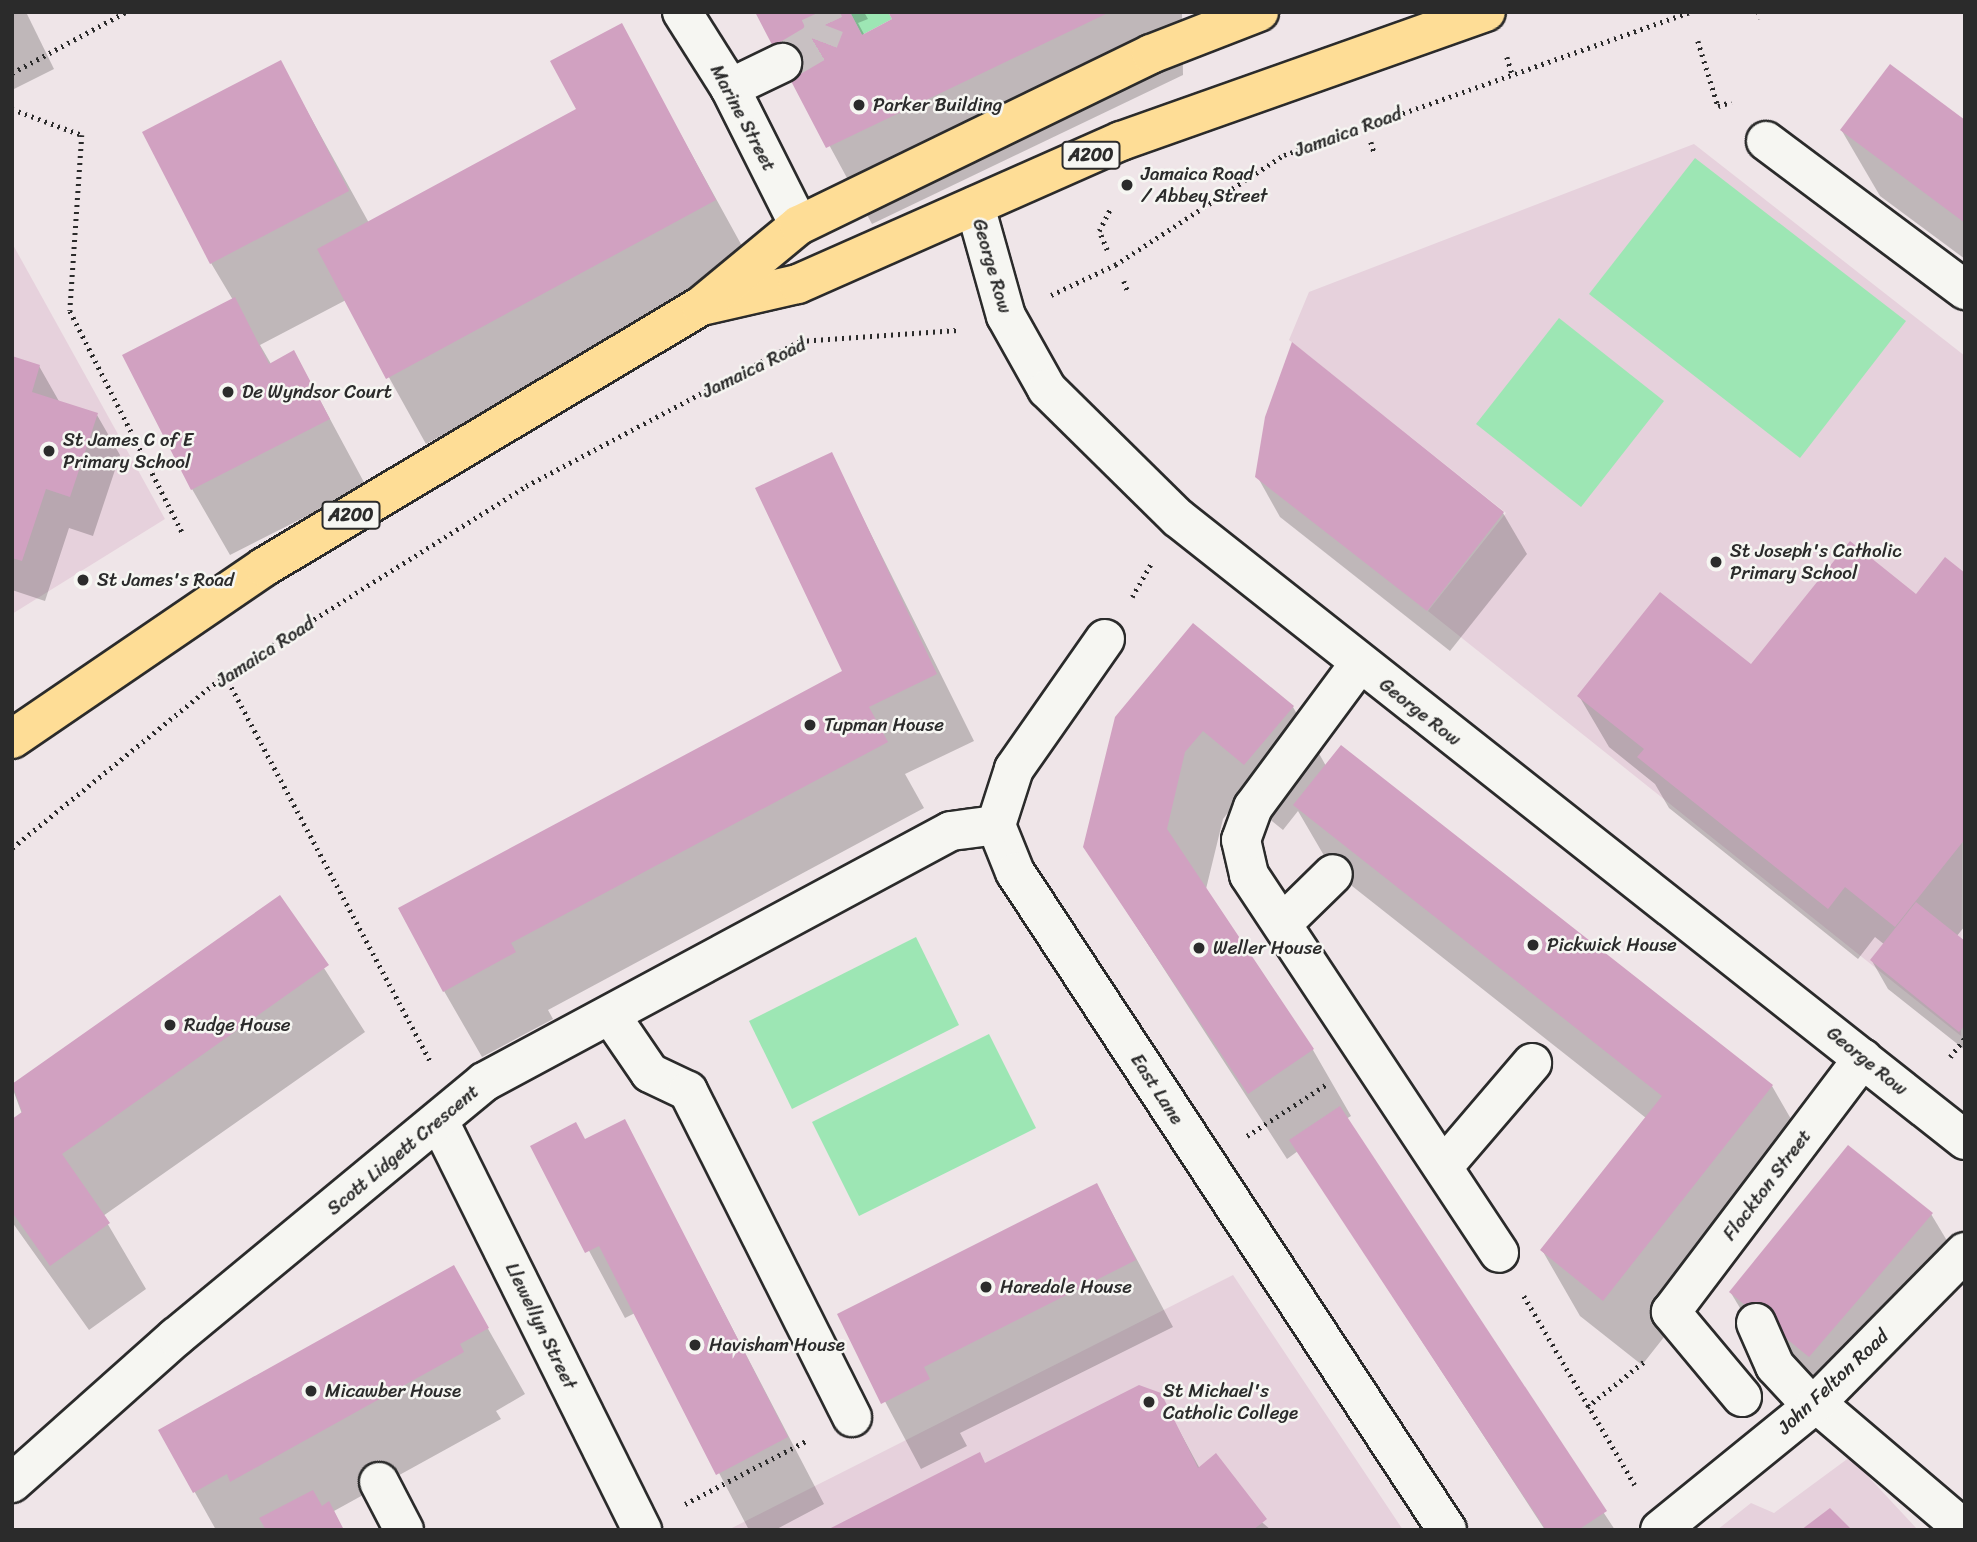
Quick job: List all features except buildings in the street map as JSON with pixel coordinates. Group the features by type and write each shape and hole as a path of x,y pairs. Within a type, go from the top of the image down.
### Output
{"main road":[{"name":"A200","path":"12,739 264,567 701,306 799,225 1151,54 1259,12"},
{"name":"A200","path":"701,306 798,284 1145,132 1486,12"}],"street":[{"name":"Marine Street","path":"682,12 730,88 799,225"},
{"path":"730,88 782,63"},
{"path":"1766,141 1965,290"},
{"name":"George Row","path":"975,206 1006,316 1047,389 1178,518 1359,664 1965,1140"},
{"path":"996,825 1014,769 1105,639"},
{"path":"1359,664 1253,807 1241,840 1249,875 1499,1253"},
{"name":"Scott Lidgett Crescent","path":"12,1483 176,1337 484,1082 611,1017 951,831 996,825"},
{"name":"East Lane","path":"996,825 1015,872 1447,1530"},
{"path":"1282,924 1333,874"},
{"path":"611,1017 650,1073 688,1091 852,1416"},
{"name":"Flockton Street","path":"1677,1321 1863,1058"},
{"path":"1443,1167 1532,1063"},
{"name":"Llewellyn Street","path":"447,1114 641,1526"},
{"name":"John Felton Road","path":"1661,1529 1814,1405 1965,1252"},
{"path":"1677,1321 1742,1397"},
{"path":"1756,1323 1775,1366 1814,1405 1965,1530"},
{"path":"379,1482 404,1530"}],"path":[{"path":"12,73 125,12"},
{"path":"1655,12 1658,21"},
{"name":"Jamaica Road","path":"12,848 225,676 526,486 800,341 950,332 1006,316 1115,265 1284,155 1658,21 1690,12"},
{"path":"1759,12 1760,19"},
{"path":"1698,41 1718,106 1752,97 1766,141"},
{"path":"12,109 82,135 70,311 183,534"},
{"path":"1371,142 1374,152"},
{"path":"1107,250 1099,231 1110,209"},
{"path":"1124,281 1128,292"},
{"path":"1105,639 1178,518"},
{"path":"225,676 447,1114"},
{"path":"1950,1057 1965,1038"},
{"path":"1206,1164 1369,1057"},
{"path":"1499,1253 1661,1529"},
{"path":"1587,1407 1677,1321"},
{"path":"641,1526 852,1416"}],"shaded area":[{"name":"St Joseph's Catholic Primary School","path":"1694,144 1965,356 1961,1036 1428,611 1506,513 1289,340 1309,292"},
{"path":"12,243 165,519 12,614"},
{"name":"St Michael's Catholic College","path":"1233,1275 1403,1530 728,1530"},
{"path":"1850,1457 1918,1530 1717,1530 1751,1503 1774,1513"}],"green space":[{"path":"850,12 888,12 892,19 862,35"},
{"path":"1695,158 1906,321 1800,458 1589,294"},
{"path":"1559,318 1664,401 1581,507 1476,424"},
{"path":"916,937 959,1025 792,1109 749,1021"},
{"path":"989,1034 1036,1128 859,1216 812,1122"}],"tunnel":[{"path":"782,63 819,41 825,25 819,12"}],"place":[{"name":"Parker Building","path":"859,105"},
{"name":"Jamaica Road / Abbey Street","path":"1127,185"},
{"name":"De Wyndsor Court","path":"228,392"},
{"name":"St James C of E Primary School","path":"49,451"},
{"name":"St Joseph's Catholic Primary School","path":"1716,562"},
{"name":"St James's Road","path":"83,580"},
{"name":"Tupman House","path":"810,725"},
{"name":"Pickwick House","path":"1533,945"},
{"name":"Weller House","path":"1199,948"},
{"name":"Rudge House","path":"170,1025"},
{"name":"Haredale House","path":"986,1287"},
{"name":"Havisham House","path":"695,1345"},
{"name":"Micawber House","path":"311,1391"},
{"name":"St Michael's Catholic College","path":"1149,1402"}]}
